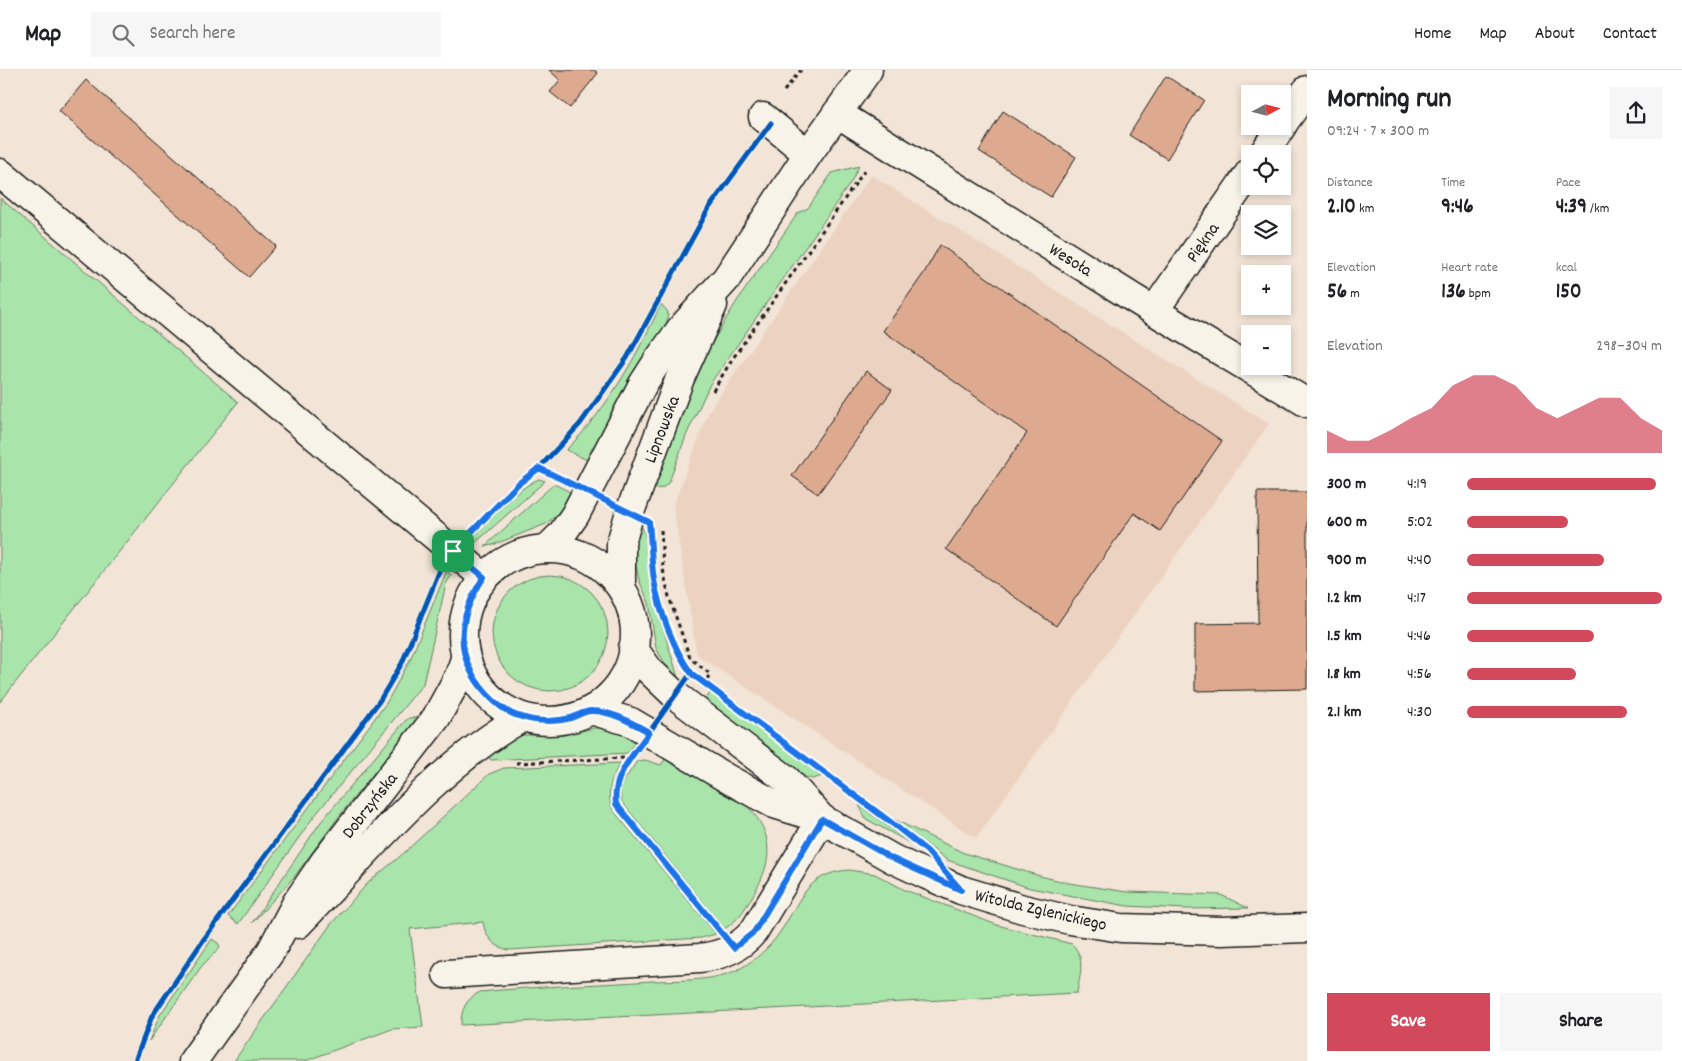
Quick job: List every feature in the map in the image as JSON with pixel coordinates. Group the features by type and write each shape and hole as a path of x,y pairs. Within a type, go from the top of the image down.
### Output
{"main road":[{"name":"Lipnowska","path":"621,585 621,543 630,512 680,378 726,279 808,154 868,70"},
{"path":"1291,113 1307,90"},
{"name":"Wesoła","path":"837,113 1154,312 1307,403"},
{"path":"763,117 808,154"},
{"path":"0,173 484,577"},
{"name":"Piękna","path":"1154,312 1241,185"},
{"name":"Lipnowska","path":"547,549 561,535 575,515 643,384 659,359 680,330 726,279"},
{"path":"547,549 562,550 587,558 608,572 621,585 633,616 633,648 629,667 622,682 613,693 591,710 558,720 522,718 501,708 478,684 465,659 463,644 464,621 472,596 484,577 516,556 547,549"},
{"name":"Witolda Zglenickiego","path":"633,648 648,670 675,695 786,780 822,819"},
{"name":"Dobrzyńska","path":"271,952 297,902 325,861 436,718 459,676 465,659"},
{"name":"Witolda Zglenickiego","path":"591,710 615,716 649,732 774,804 822,819 893,859 961,890 1042,913 1121,928 1222,931 1307,928"},
{"name":"Dobrzyńska","path":"193,1061 271,952 372,846 436,782 489,737 522,718"},
{"path":"448,974 712,957 729,951 754,932 822,819"}],"path":[{"path":"709,399 731,361 885,142"},
{"path":"675,695 692,674 713,688"},
{"path":"627,764 649,732"}],"shaded area":[{"path":"871,175 1269,424 976,838 697,655 673,506 709,411"}],"green space":[{"path":"859,166 851,182 710,384 686,436 669,482 663,488 653,489 696,370 735,304 798,213 808,208 832,173"},
{"path":"0,198 238,402 0,702"},
{"path":"661,304 668,312 667,322 627,385 587,460 566,450 595,418 620,382"},
{"path":"539,479 545,481 474,544 469,541 511,498"},
{"path":"554,484 572,493 560,512 546,524 493,545 485,546"},
{"path":"640,525 644,531 648,547 652,591 679,681 668,669 656,648 649,603 639,580 634,556 635,541"},
{"path":"447,570 451,576 446,584 423,684 312,819 238,924 228,916 387,702 410,660"},
{"path":"550,575 572,580 591,592 603,611 608,633 603,655 591,674 572,686 550,691 528,686 509,674 497,655 492,633 497,611 509,592 528,580"},
{"path":"711,692 822,776 813,779 801,776 704,701"},
{"path":"419,717 340,815 294,877 252,923 320,823 406,720"},
{"path":"595,728 606,728 638,738 628,753 491,760 486,754 513,737 522,735 563,735"},
{"path":"668,755 709,778 746,805 760,822 767,841 767,863 757,888 739,916 724,929 621,801 620,787 637,761 645,760 661,765"},
{"path":"620,763 610,785 613,810 716,934 701,938 509,950 494,944 486,932 483,922 410,929 423,1027 392,1029 305,1061 234,1061 331,924 368,883 404,853 489,774 504,768"},
{"path":"859,805 910,843 866,819"},
{"path":"893,819 964,853 1040,876 1069,883 1127,892 1221,895 1248,908 1186,909 1127,906 1030,888 947,860"},
{"path":"849,870 875,874 905,890 997,925 1072,944 1081,961 1077,993 461,1025 465,1005 480,992 698,979 731,973 751,961 770,945 786,923 798,901 812,884 822,877"},
{"path":"212,939 220,947 201,967 149,1041 160,1015"}],"building":[{"path":"549,70 594,70 598,73 570,108 550,92 560,80"},
{"path":"1166,76 1204,100 1167,159 1129,135"},
{"path":"86,80 276,246 249,277 59,111"},
{"path":"1003,111 1076,157 1051,197 979,151"},
{"path":"940,245 1222,441 1160,531 1134,513 1056,626 946,549 1027,433 883,331 924,273"},
{"path":"866,371 892,390 818,494 792,476"},
{"path":"1257,492 1307,492 1307,689 1195,691 1195,624 1258,623"}],"cycle path":[{"path":"135,1061 152,1016 204,939 380,700 402,663 442,565 465,537 518,484 539,468 580,424 627,358 709,208 771,123"},
{"path":"539,468 649,522 656,591 673,642 691,673 617,778 614,791 616,804 735,948"},
{"path":"691,673 927,851 961,890"}],"route":[{"path":"539,468 649,522 654,580 679,655 692,674 927,851 961,890 893,859 822,819 754,932 734,948 616,804 614,791 617,778 649,732 631,722 591,710 568,719 540,720 522,718 501,708 478,684 465,659 463,644 464,621 472,596 484,577 453,551 518,484 539,468"}]}
